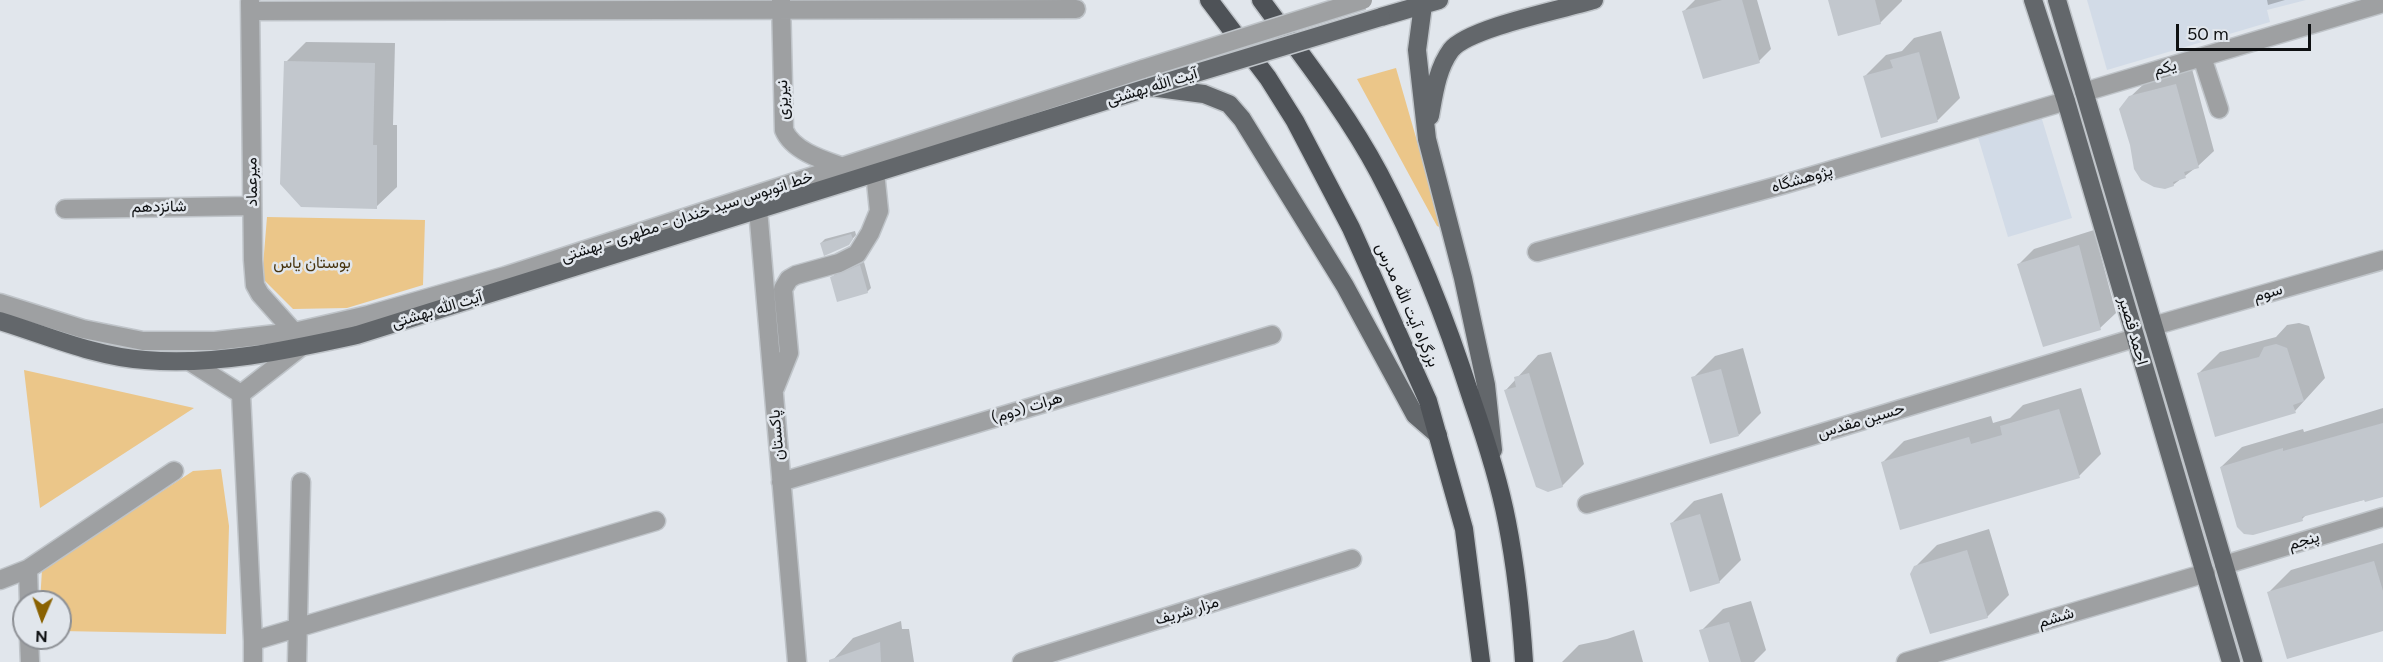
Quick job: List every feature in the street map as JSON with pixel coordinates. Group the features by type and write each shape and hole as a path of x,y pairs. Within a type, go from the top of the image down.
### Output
{"highway":[{"name":"بزرگراه آیت الله مدرس","path":"1209,0 1268,78 1295,121 1352,228 1428,401 1464,529 1481,662"},
{"name":"بزرگراه آیت الله مدرس","path":"1261,0 1340,108 1378,173 1431,284 1458,356 1494,467 1510,537 1522,625 1524,662"}],"main road":[{"path":"1427,139 1438,77 1449,54 1457,45 1484,31 1594,0"},
{"name":"احمد قصیر","path":"2033,0 2066,101 2231,662"},
{"name":"احمد قصیر","path":"2057,0 2253,662"},
{"path":"1429,2 1417,50 1427,139 1463,278 1486,385 1494,467"},
{"name":"آیت الله بهشتی","path":"0,321 94,350 143,360 189,362 243,357 297,339 357,335 1429,2"},
{"path":"1150,87 1204,94 1229,104 1242,119 1345,286 1415,416 1438,435"}],"street":[{"name":"خط اتوبوس سید خندان - مطهری - بهشتی","path":"0,303 82,328 143,341 297,339 368,315 505,276 841,166 1363,0"},
{"name":"یکم","path":"2084,92 2383,3"},
{"path":"250,6 781,5 1076,9"},
{"name":"نیریزی","path":"781,5 784,130 793,143 802,150 841,166"},
{"name":"میرعماد","path":"250,6 255,285 297,339"},
{"path":"2202,57 2218,109"},
{"name":"پژوهشگاه","path":"1537,252 1785,184 2066,101"},
{"path":"773,392 789,353 783,289 789,279 796,275 839,263 857,254 870,233 879,210 870,174 841,166"},
{"name":"شانزدهم","path":"65,209 252,206"},
{"name":"پاکستان","path":"758,209 796,662"},
{"name":"سوم","path":"2153,326 2383,260"},
{"name":"هرات (دوم)","path":"781,482 1272,334"},
{"name":"حسین مقدس","path":"1587,504 2135,338"},
{"path":"253,662 241,394 297,339"},
{"path":"189,362 241,394"},
{"path":"0,580 28,569 174,471"},
{"path":"297,662 301,482"},
{"name":"پنجم","path":"2224,565 2383,517"},
{"path":"253,641 656,520"},
{"name":"مزار شریف","path":"1022,662 1352,559"},
{"path":"28,569 29,590"},
{"name":"ششم","path":"1906,662 2205,573"}],"shaded area":[{"path":"2087,0 2306,0 2267,10 2270,22 2107,70"},
{"path":"2041,116 2072,218 2008,237 1977,134"}],"green space":[{"path":"1396,68 1442,228 1437,226 1357,79"},
{"name":"بوستان یاس","path":"267,217 425,220 423,285 347,308 293,309 262,278"},
{"path":"24,370 194,408 40,508"},
{"path":"221,469 229,526 226,634 72,631 72,590 41,590 42,570 193,471"}],"building":[{"path":"1722,0 1742,0 1760,63 1703,79 1682,11"},
{"path":"1828,0 1875,0 1881,24 1838,36"},
{"path":"1919,52 1938,122 1881,138 1863,76 1893,68 1890,60"},
{"path":"284,61 375,63 373,145 377,145 377,209 301,207 280,184"},
{"path":"2176,84 2199,168 2184,172 2186,178 2173,182 2174,186 2165,189 2154,187 2141,180 2134,169 2130,145 2119,109 2129,96"},
{"path":"851,234 853,239 849,245 824,256 820,243"},
{"path":"2079,245 2101,330 2043,347 2017,264"},
{"path":"860,265 868,293 837,302 830,277"},
{"path":"2276,344 2287,348 2304,401 2293,405 2296,413 2215,437 2197,373 2259,357 2264,347"},
{"path":"1721,369 1739,436 1710,444 1691,377"},
{"path":"1529,373 1563,487 1548,492 1536,487 1504,390 1516,387 1514,377"},
{"path":"2059,409 2080,478 1900,530 1881,462 1969,437 1971,444 2002,435 2000,426"},
{"path":"2383,423 2383,497 2302,517 2303,521 2253,535 2244,534 2237,527 2220,467 2283,448 2283,451"},
{"path":"1700,514 1720,583 1690,592 1670,523"},
{"path":"1967,550 1988,618 1930,634 1910,574 1914,566"},
{"path":"2374,561 2383,591 2383,631 2287,659 2267,592"},
{"path":"1729,622 1741,662 1709,662 1699,630"},
{"path":"880,642 881,662 829,662 829,660"}]}
